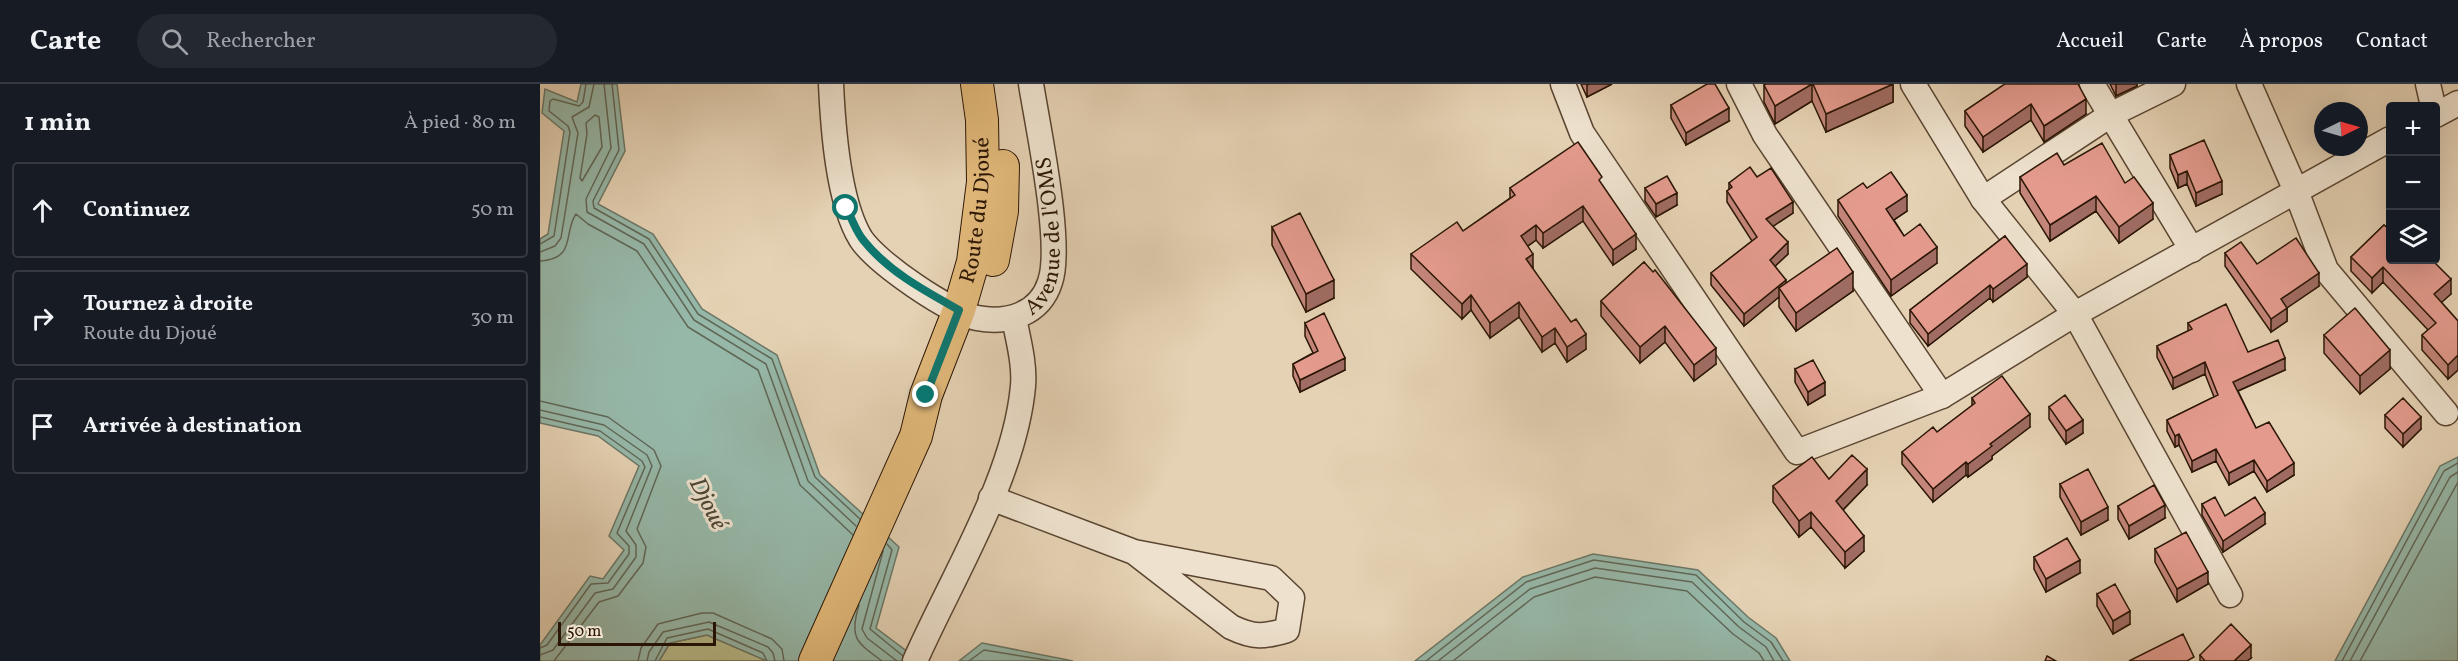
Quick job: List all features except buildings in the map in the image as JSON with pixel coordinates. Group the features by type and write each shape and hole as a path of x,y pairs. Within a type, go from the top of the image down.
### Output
{"main road":[{"name":"Route du Djoué","path":"815,661 886,508 916,436 939,413 968,314 983,182 982,120 977,84"},
{"name":"Route du Djoué","path":"968,314 987,287 1002,211 1001,116 996,84"}],"street":[{"path":"831,84 832,115 846,208 862,240 888,265 918,288 968,314"},
{"name":"Avenue de l'OMS","path":"968,314 1014,318 1041,302 1051,281 1054,250 1031,84"},
{"path":"1563,84 1582,133 1797,452 1942,396 2075,314 2386,142"},
{"path":"1738,84 1766,135 1942,396"},
{"path":"1913,84 1983,199 2075,314 2230,595"},
{"path":"2092,84 2192,250"},
{"path":"1983,199 2112,114 2172,84"},
{"path":"2249,84 2296,191 2326,270 2446,413"},
{"path":"2428,84 2432,102"},
{"path":"2440,113 2458,103"},
{"path":"915,661 991,498 1015,431 1023,384 1014,318"},
{"path":"991,498 1134,552 1271,578 1292,598 1287,630 1270,635 1250,636 1231,627 1134,552"}],"green space":[{"path":"707,635 767,661 659,661 670,643"}],"water":[{"name":"Djoué","path":"581,84 617,84 625,151 598,204 653,234 702,309 777,355 820,475 899,547 876,628 920,661 767,661 707,635 670,643 659,661 540,661 540,645 590,576 603,579 624,550 609,536 639,466 598,436 540,423 540,239 548,234 564,131 542,113 545,89 577,102"},
{"path":"2458,457 2458,661 2335,661 2440,466"},
{"path":"1593,554 1698,570 1748,617 1776,638 1790,661 1415,661 1523,577"},
{"path":"982,643 1073,661 959,661"}],"route":[{"path":"846,208 862,240 888,265 918,288 959,310 926,395"}]}
